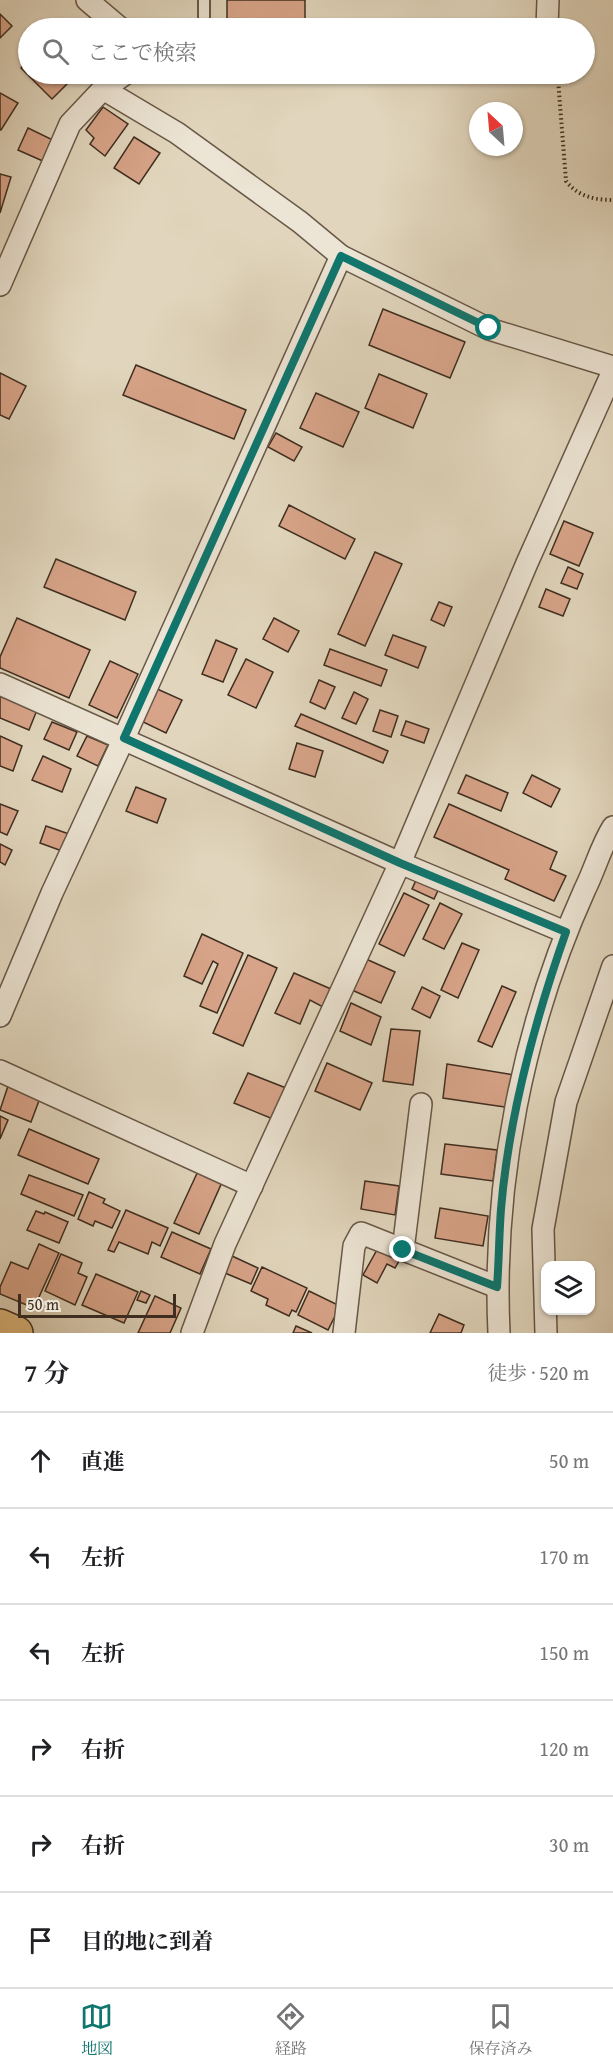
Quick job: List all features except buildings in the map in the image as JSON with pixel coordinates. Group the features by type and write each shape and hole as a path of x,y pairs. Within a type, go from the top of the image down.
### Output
{"main road":[{"path":"0,1326 16,1333"}],"street":[{"path":"87,0 108,18"},
{"path":"548,0 548,18"},
{"path":"0,285 70,124 110,84"},
{"path":"103,89 177,133 300,222 341,256 489,328 613,369 527,563 400,863 225,1244 192,1333"},
{"path":"0,1016 52,893 341,256"},
{"path":"0,684 400,863 566,932"},
{"path":"499,1333 497,1287 501,1208 514,1123 548,982 566,932 613,827"},
{"path":"546,1333 543,1229 566,1102 613,966"},
{"path":"0,1071 252,1186"},
{"path":"403,1250 421,1104"},
{"path":"344,1333 354,1246 361,1233 497,1287"}],"lane":[{"path":"204,0 204,18"}],"path":[{"path":"558,84 566,181 574,192 602,200 613,200"}],"route":[{"path":"403,1250 497,1287 501,1208 514,1123 548,982 566,932 400,863 124,738 341,256 489,328"}]}
